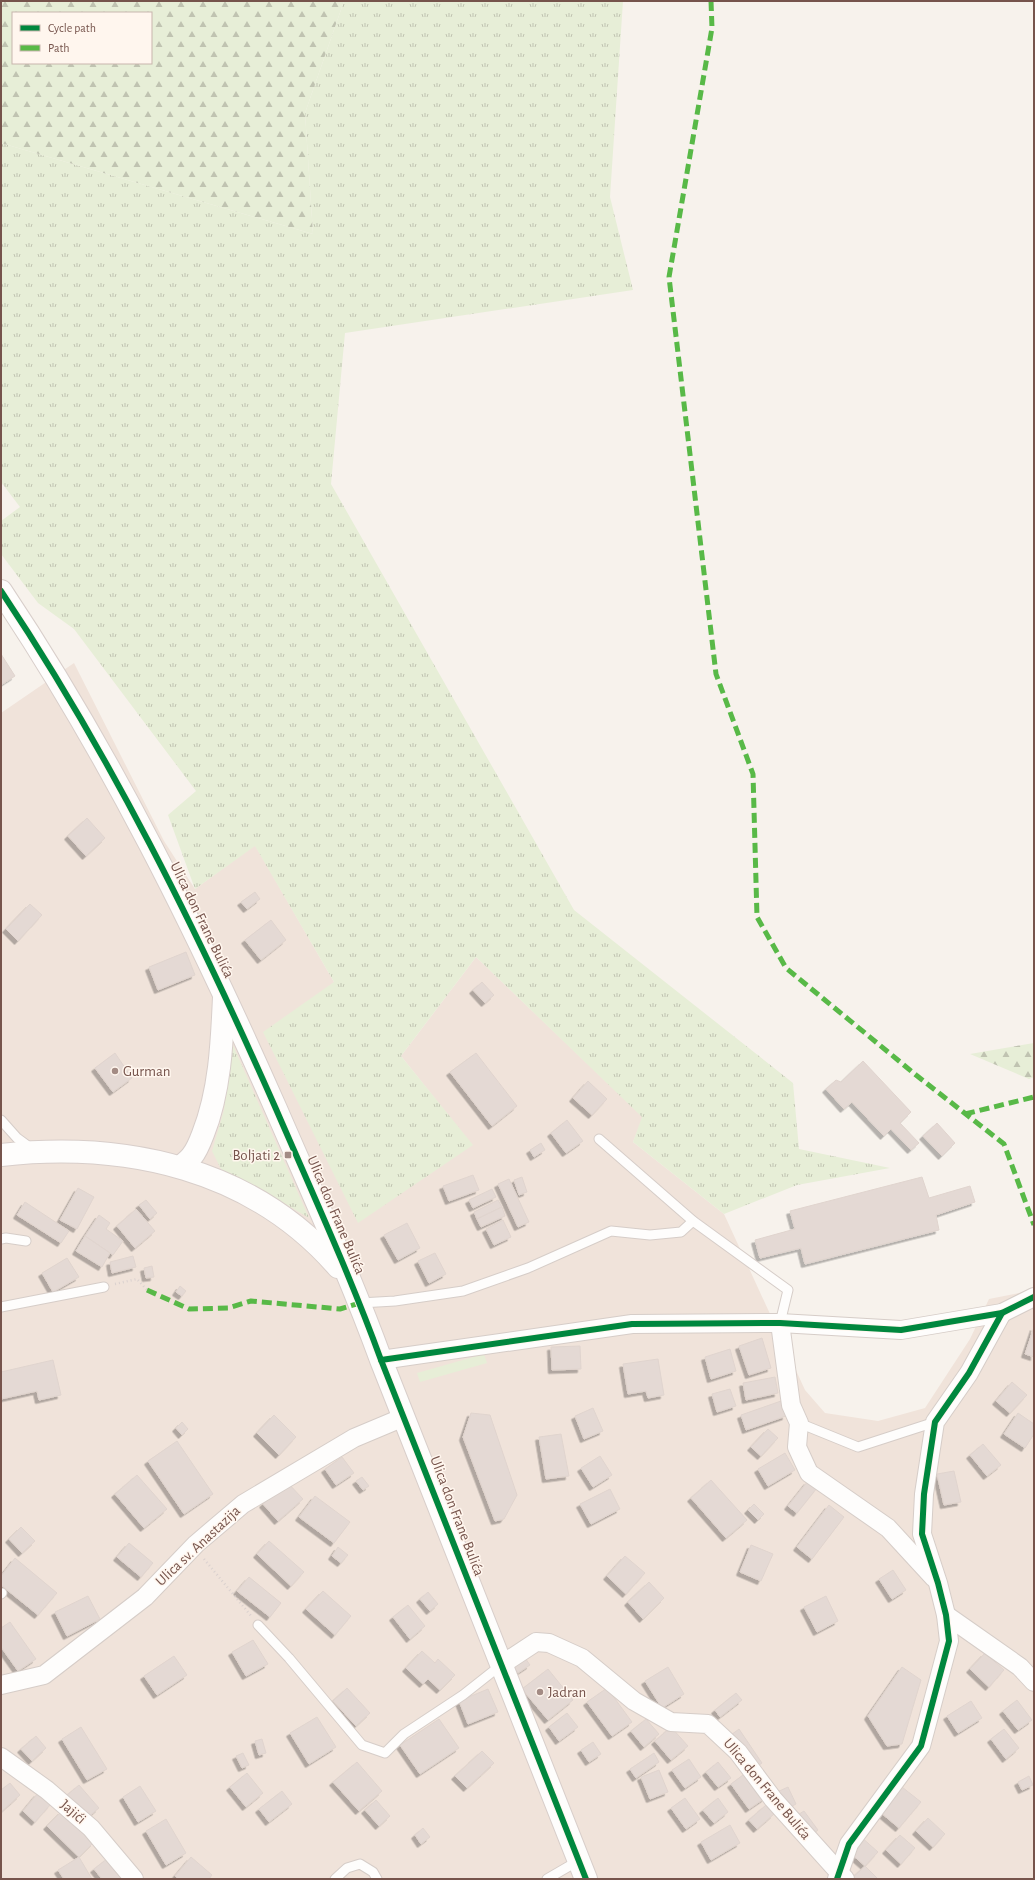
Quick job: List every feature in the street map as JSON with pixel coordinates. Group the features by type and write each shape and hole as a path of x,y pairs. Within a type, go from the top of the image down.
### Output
{"street":[{"name":"Ulica don Frane Bulića","path":"1,591 36,643 133,812 224,994 356,1294 582,1870"},
{"path":"180,1167 192,1157 208,1122 222,1046 224,994"},
{"path":"1,1155 41,1152 103,1153 180,1167 222,1181 251,1196 301,1229 317,1244 356,1294"},
{"path":"381,1360 632,1324 780,1323 901,1330 1002,1313 1034,1297"},
{"path":"840,1877 849,1844 921,1746 949,1641 946,1615 938,1583 922,1534 924,1494 935,1422 969,1373 1002,1313"},
{"path":"780,1323 791,1405 799,1423 797,1447 809,1473 888,1528 938,1583"},
{"name":"Ulica sv. Anastazija","path":"1,1685 44,1675 145,1597 196,1544 243,1504 354,1438 404,1416"},
{"path":"946,1615 1020,1667 1034,1682"},
{"name":"Ulica don Frane Bulića","path":"501,1665 536,1642 549,1643 582,1658 634,1701 672,1722 708,1724 738,1752 773,1799 840,1877"},
{"name":"Jajići","path":"1,1757 47,1790 91,1828 134,1879"}],"lane":[{"path":"1,1120 25,1144 41,1152"},
{"path":"599,1140 693,1221 788,1290 780,1323"},
{"path":"356,1294 394,1301 463,1291 528,1268 611,1231 650,1235 681,1232 693,1221"},
{"path":"1,1239 6,1238 26,1241"},
{"path":"1,1307 104,1287"},
{"path":"799,1423 858,1447 935,1422"},
{"path":"258,1625 289,1658 362,1746 384,1753 404,1734 463,1695 501,1665"},
{"path":"335,1879 347,1868 360,1864 373,1872 377,1879"},
{"path":"547,1879 582,1870"}],"path":[{"path":"104,1287 137,1279 147,1290"},
{"path":"196,1544 204,1559 258,1625"}],"shaded area":[{"path":"74,663 164,841 195,889 255,845 334,982 472,1145 401,1056 476,957 643,1117 633,1142 724,1214 805,1390 825,1413 878,1421 925,1408 970,1339 989,1299 1034,1290 1034,1879 1,1879 1,713"}],"green space":[{"path":"1,1 344,1 305,113 313,234 1,143"},
{"path":"344,1 623,1 610,197 633,290 345,333 331,484 574,910 793,1083 799,1149 890,1168 797,1185 724,1214 633,1142 642,1117 476,957 401,1056 473,1145 358,1223 263,1032 334,982 255,846 195,889 168,815 196,791 74,629 38,603 1,554 1,521 20,507 1,482 1,143 313,234 305,113"},
{"path":"232,1043 309,1218 248,1182 222,1171 212,1151 224,1110"},
{"path":"1034,1043 1034,1077 1029,1079 970,1054"},
{"path":"484,1354 487,1363 420,1382 417,1373"}],"building":[{"path":"1,654 15,676 1,685"},
{"path":"87,818 105,838 86,856 68,836"},
{"path":"255,892 260,899 247,909 241,902"},
{"path":"30,904 42,915 18,941 6,929"},
{"path":"271,920 286,940 261,960 245,940"},
{"path":"186,952 195,975 158,990 149,967"},
{"path":"482,982 494,995 485,1003 473,990"},
{"path":"115,1053 132,1078 113,1092 95,1068"},
{"path":"476,1053 517,1106 492,1126 450,1072"},
{"path":"863,1061 911,1112 900,1123 919,1143 911,1150 891,1129 884,1136 852,1102 844,1109 826,1089 836,1080 841,1082"},
{"path":"588,1081 607,1099 592,1115 573,1098"},
{"path":"567,1120 583,1141 566,1153 551,1133"},
{"path":"937,1123 955,1143 942,1156 923,1136"},
{"path":"541,1143 545,1150 534,1157 530,1150"},
{"path":"473,1175 479,1190 449,1201 443,1186"},
{"path":"522,1177 527,1192 519,1195 514,1180"},
{"path":"922,1177 929,1198 970,1186 975,1202 936,1215 939,1230 805,1264 801,1248 760,1258 755,1240 795,1229 790,1211"},
{"path":"509,1179 529,1222 518,1227 498,1184"},
{"path":"78,1188 94,1197 77,1229 60,1220"},
{"path":"492,1189 496,1197 473,1208 469,1200"},
{"path":"146,1200 157,1213 150,1219 139,1205"},
{"path":"498,1200 502,1207 477,1219 474,1212"},
{"path":"25,1202 69,1231 61,1243 17,1215"},
{"path":"502,1207 505,1216 481,1227 477,1219"},
{"path":"136,1209 155,1231 135,1248 117,1226"},
{"path":"99,1215 110,1223 106,1229 123,1241 113,1255 85,1236"},
{"path":"503,1220 511,1237 494,1245 486,1229"},
{"path":"407,1223 420,1248 398,1260 384,1235"},
{"path":"85,1236 110,1253 102,1267 76,1251"},
{"path":"435,1253 446,1274 429,1283 418,1261"},
{"path":"133,1256 136,1267 112,1273 110,1262"},
{"path":"67,1258 79,1277 53,1292 42,1273"},
{"path":"152,1266 154,1277 146,1278 144,1268"},
{"path":"180,1286 186,1291 182,1296 176,1292"},
{"path":"1034,1327 1034,1357 1025,1354"},
{"path":"762,1338 771,1368 749,1375 739,1346"},
{"path":"580,1346 581,1369 552,1370 551,1347"},
{"path":"730,1349 736,1371 711,1379 705,1357"},
{"path":"658,1359 664,1395 648,1398 646,1391 628,1394 623,1364"},
{"path":"53,1360 61,1395 39,1400 37,1391 1,1399 1,1372"},
{"path":"775,1377 778,1393 746,1400 743,1383"},
{"path":"1012,1382 1027,1395 1010,1413 996,1401"},
{"path":"730,1389 736,1406 717,1412 712,1394"},
{"path":"781,1401 786,1416 746,1430 741,1415"},
{"path":"593,1408 603,1431 584,1439 575,1416"},
{"path":"471,1413 490,1415 517,1495 504,1519 495,1521 463,1437"},
{"path":"1018,1413 1034,1424 1034,1434 1025,1448 1004,1434"},
{"path":"274,1415 296,1437 279,1455 257,1433"},
{"path":"182,1422 188,1429 182,1435 176,1428"},
{"path":"768,1429 778,1438 761,1456 751,1447"},
{"path":"561,1434 569,1476 546,1479 539,1437"},
{"path":"177,1441 213,1494 184,1514 148,1461"},
{"path":"983,1444 1001,1465 987,1476 970,1455"},
{"path":"785,1453 795,1470 768,1486 758,1469"},
{"path":"600,1456 612,1475 593,1487 581,1468"},
{"path":"342,1457 354,1473 336,1485 325,1469"},
{"path":"954,1471 961,1502 944,1505 937,1474"},
{"path":"137,1475 167,1509 144,1528 115,1494"},
{"path":"362,1477 369,1486 363,1490 356,1481"},
{"path":"711,1480 747,1520 726,1538 691,1498"},
{"path":"808,1481 817,1488 797,1513 788,1506"},
{"path":"287,1482 303,1499 278,1521 263,1504"},
{"path":"610,1489 620,1509 591,1524 580,1504"},
{"path":"315,1496 350,1522 334,1543 299,1517"},
{"path":"754,1504 764,1514 758,1520 748,1510"},
{"path":"829,1505 844,1517 812,1559 797,1547"},
{"path":"21,1527 35,1541 22,1553 9,1539"},
{"path":"269,1541 304,1572 291,1586 257,1554"},
{"path":"129,1543 153,1563 141,1577 117,1557"},
{"path":"751,1545 773,1554 761,1581 740,1572"},
{"path":"338,1547 348,1555 341,1563 332,1556"},
{"path":"625,1556 645,1573 626,1594 607,1576"},
{"path":"15,1558 57,1593 38,1615 1,1585 1,1576"},
{"path":"893,1570 906,1590 892,1599 879,1579"},
{"path":"249,1577 281,1603 270,1617 237,1591"},
{"path":"649,1582 664,1598 643,1619 628,1602"},
{"path":"323,1591 351,1616 335,1635 306,1609"},
{"path":"428,1592 438,1604 430,1611 420,1599"},
{"path":"88,1596 100,1619 67,1636 55,1612"},
{"path":"826,1596 838,1621 817,1632 804,1607"},
{"path":"408,1605 425,1626 410,1639 393,1617"},
{"path":"10,1622 36,1659 18,1671 1,1647 1,1628"},
{"path":"253,1640 268,1664 246,1676 232,1652"},
{"path":"422,1651 435,1663 438,1659 455,1675 440,1690 428,1679 423,1684 406,1668"},
{"path":"985,1653 1004,1670 989,1687 970,1669"},
{"path":"523,1655 530,1665 518,1673 511,1663"},
{"path":"174,1656 187,1675 157,1695 144,1676"},
{"path":"668,1667 684,1694 662,1708 645,1681"},
{"path":"902,1667 921,1680 902,1744 887,1746 868,1716"},
{"path":"548,1669 573,1700 548,1720 522,1689"},
{"path":"347,1688 370,1713 356,1726 333,1701"},
{"path":"607,1688 632,1722 612,1736 587,1702"},
{"path":"488,1689 498,1712 468,1724 459,1701"},
{"path":"736,1693 742,1700 720,1717 715,1710"},
{"path":"1017,1700 1032,1720 1018,1730 1003,1711"},
{"path":"971,1701 982,1718 958,1733 947,1716"},
{"path":"567,1713 578,1727 559,1741 549,1727"},
{"path":"317,1717 336,1747 309,1764 290,1733"},
{"path":"439,1719 459,1748 420,1774 400,1745"},
{"path":"646,1719 659,1734 644,1747 631,1731"},
{"path":"81,1727 107,1769 87,1780 62,1739"},
{"path":"671,1727 688,1746 671,1760 655,1741"},
{"path":"739,1729 762,1763 754,1769 731,1735"},
{"path":"1004,1729 1019,1748 1006,1759 991,1739"},
{"path":"36,1736 46,1748 32,1761 21,1749"},
{"path":"262,1739 266,1753 259,1755 255,1741"},
{"path":"593,1742 601,1754 589,1762 581,1750"},
{"path":"482,1751 494,1763 467,1788 455,1776"},
{"path":"243,1753 249,1765 242,1768 236,1756"},
{"path":"654,1753 659,1762 636,1778 630,1769"},
{"path":"689,1759 701,1777 685,1788 672,1770"},
{"path":"357,1762 382,1791 359,1811 333,1782"},
{"path":"718,1762 731,1778 718,1787 706,1772"},
{"path":"659,1770 668,1792 650,1799 641,1777"},
{"path":"747,1772 765,1798 749,1809 731,1784"},
{"path":"247,1773 263,1793 246,1807 230,1787"},
{"path":"1029,1776 1033,1785 1022,1790 1018,1782"},
{"path":"10,1783 20,1795 1,1812 1,1790"},
{"path":"79,1785 99,1808 87,1818 67,1795"},
{"path":"140,1786 156,1811 138,1822 123,1797"},
{"path":"788,1787 796,1804 785,1810 777,1792"},
{"path":"902,1787 921,1802 899,1828 880,1812"},
{"path":"282,1791 292,1804 269,1822 259,1809"},
{"path":"38,1793 51,1804 35,1822 23,1811"},
{"path":"685,1798 700,1819 686,1829 671,1808"},
{"path":"718,1798 728,1812 714,1823 703,1810"},
{"path":"376,1800 390,1816 379,1826 365,1810"},
{"path":"766,1805 774,1814 757,1829 749,1820"},
{"path":"62,1811 94,1842 79,1857 47,1826"},
{"path":"804,1811 818,1830 811,1836 796,1816"},
{"path":"928,1818 945,1834 933,1847 916,1831"},
{"path":"166,1819 186,1853 166,1865 146,1831"},
{"path":"730,1825 740,1843 711,1860 701,1842"},
{"path":"423,1828 430,1837 421,1844 415,1835"},
{"path":"900,1835 915,1848 901,1864 886,1850"},
{"path":"860,1836 878,1852 865,1866 848,1851"},
{"path":"79,1857 92,1879 64,1879 58,1870"},
{"path":"191,1857 212,1875 209,1879 178,1879 175,1876"},
{"path":"108,1858 124,1879 102,1879 94,1869"},
{"path":"865,1866 878,1879 851,1879"}],"marked path":[{"path":"711,1 712,28 669,277 716,674 753,774 757,917 786,968 916,1075 1004,1144 1034,1225"},
{"path":"965,1114 1034,1097"},
{"path":"147,1290 189,1309 228,1308 251,1301 340,1309 360,1303"}],"cycle path":[{"path":"1,591 41,653 115,779 183,909 246,1042 317,1202 357,1297 586,1879"},
{"path":"381,1360 632,1324 780,1323 901,1330 1002,1313 1034,1297"},
{"path":"837,1879 849,1844 921,1746 949,1641 946,1615 938,1583 922,1534 924,1494 935,1422 969,1373 1002,1313"}],"place":[{"name":"Gurman","path":"115,1071"},
{"name":"Boljati 2","path":"288,1155"},
{"name":"Jadran","path":"540,1692"}]}
